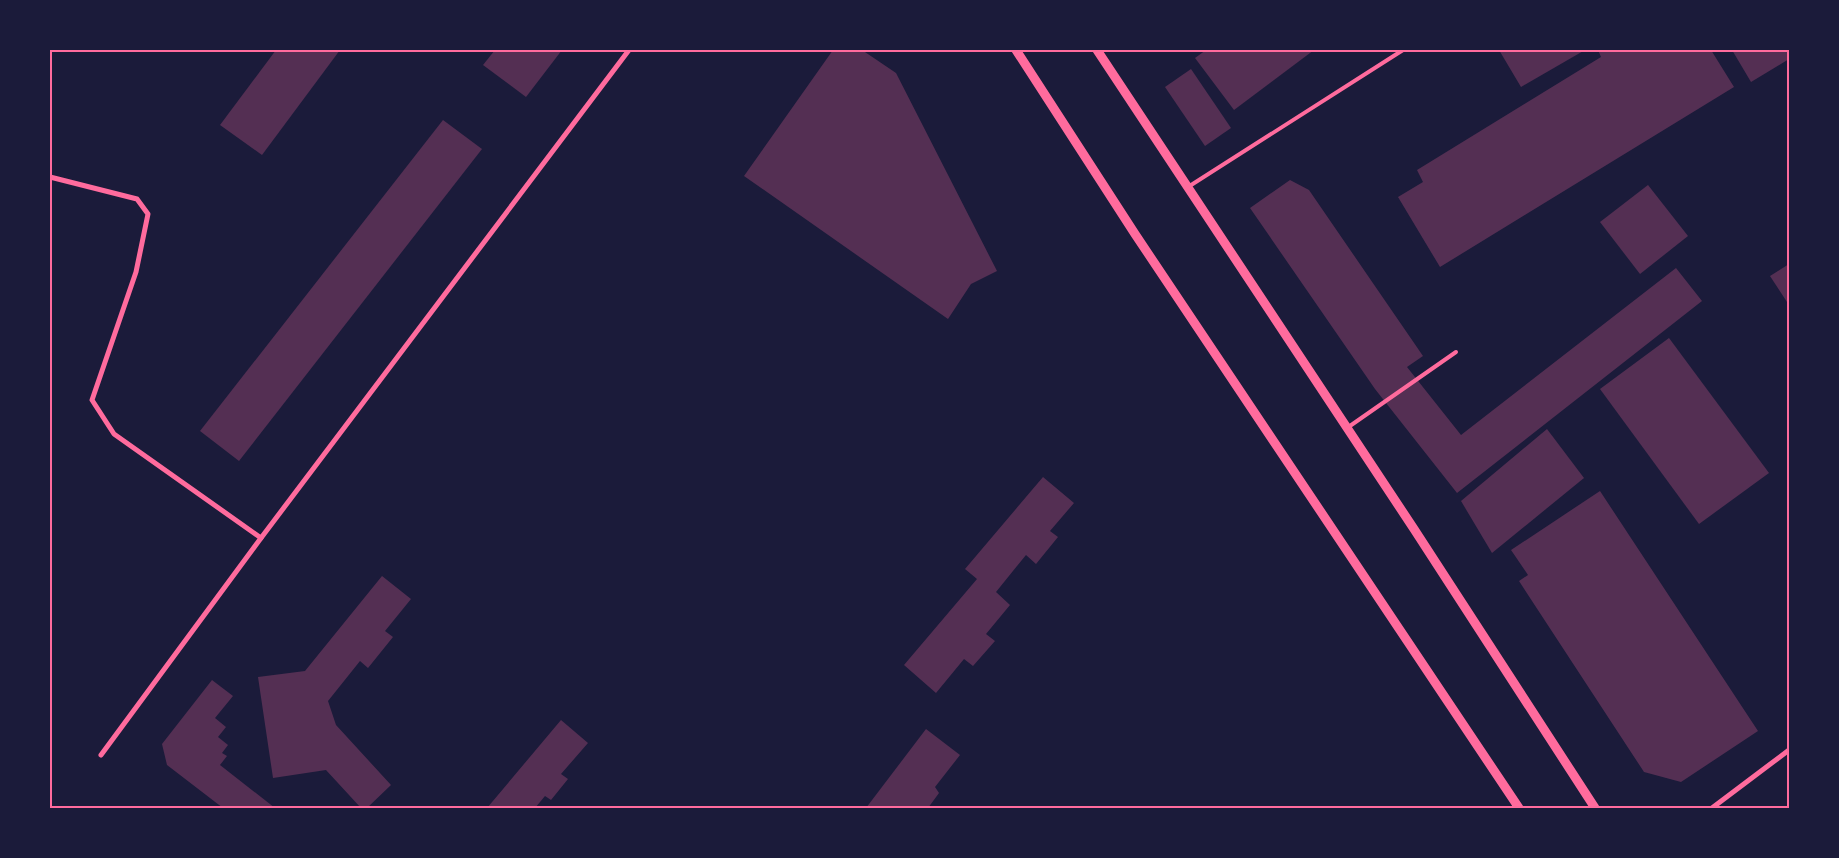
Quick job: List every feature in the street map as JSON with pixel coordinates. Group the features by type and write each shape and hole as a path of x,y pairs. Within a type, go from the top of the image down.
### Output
{"street":[{"path":"101,755 261,538 628,50"},
{"path":"1016,50 1135,234 1519,808"},
{"path":"1097,50 1595,808"},
{"path":"50,177 137,199 148,214 136,272 92,400 114,434 261,538"},
{"path":"1712,808 1789,750"}],"lane":[{"path":"1188,187 1403,50"},
{"path":"1347,428 1456,352"}],"building":[{"path":"276,50 340,50 262,155 220,125"},
{"path":"495,50 562,50 526,97 483,65"},
{"path":"833,50 862,50 896,73 997,271 971,284 948,319 744,176"},
{"path":"1206,50 1314,50 1234,110 1195,58"},
{"path":"1499,50 1585,50 1521,87"},
{"path":"1598,50 1711,50 1734,87 1440,267 1398,197 1423,182 1417,170 1601,57"},
{"path":"1732,50 1789,50 1789,59 1751,82"},
{"path":"1191,69 1231,128 1205,146 1165,87"},
{"path":"443,120 482,149 239,461 200,431"},
{"path":"1290,180 1309,190 1423,356 1407,367 1461,435 1676,268 1702,301 1457,493 1375,389 1250,208"},
{"path":"1648,185 1688,236 1640,274 1600,222"},
{"path":"1789,264 1789,305 1770,276"},
{"path":"1669,338 1769,473 1699,524 1600,389"},
{"path":"1547,429 1584,478 1492,553 1461,501"},
{"path":"1043,477 1074,503 1050,531 1058,537 1036,564 1026,555 996,592 1010,605 986,634 995,641 973,666 964,659 936,693 904,665 977,579 965,569"},
{"path":"1600,491 1758,731 1681,782 1644,772 1519,581 1528,575 1511,550"},
{"path":"382,576 411,599 385,631 393,637 368,668 360,661 328,701 336,725 391,785 367,808 361,808 326,770 273,778 258,677 305,671"},
{"path":"212,680 233,696 215,718 226,727 218,737 228,745 222,753 227,756 220,765 275,808 223,808 167,765 162,744"},
{"path":"561,720 588,743 561,774 568,779 551,800 545,796 535,808 487,808"},
{"path":"926,729 960,755 935,787 939,793 928,808 866,808"}]}
